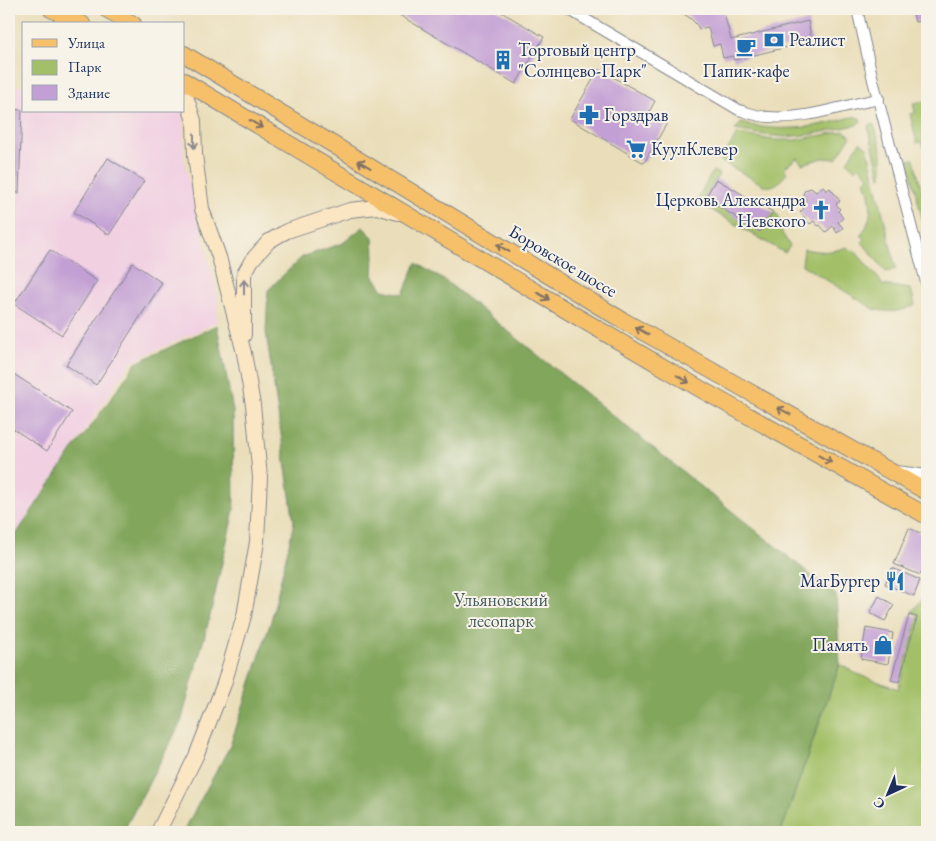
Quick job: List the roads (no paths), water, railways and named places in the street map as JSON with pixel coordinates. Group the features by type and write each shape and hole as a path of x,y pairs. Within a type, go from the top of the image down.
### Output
{"main road":[{"path":"51,9 78,22"},
{"path":"106,9 129,22"},
{"name":"Боровское шоссе","path":"185,55 622,320 927,492"},
{"path":"185,82 704,391 927,516"}],"street":[{"path":"568,9 739,110 756,115 769,117 795,116 879,98"},
{"path":"857,9 927,286"},
{"path":"158,832 196,756 224,684 244,616 257,542 260,477 254,405 244,353 219,257 202,209 194,155 194,121 185,96"},
{"path":"244,353 244,274 252,260 269,241 287,231 350,210 377,207 411,217"},
{"path":"889,470 927,475"}],"place":[{"name":"Реалист","path":"774,40"},
{"name":"Папик-кафе","path":"746,47"},
{"name":"Торговый центр \"Солнцево-Парк\"","path":"503,60"},
{"name":"Горздрав","path":"589,115"},
{"name":"КуулКлевер","path":"636,149"},
{"name":"Церковь Александра Невского","path":"821,210"},
{"name":"МагБургер","path":"895,581"},
{"name":"Память","path":"883,645"}],"park label":[{"name":"Ульяновский лесопарк","path":"501,610"}]}
